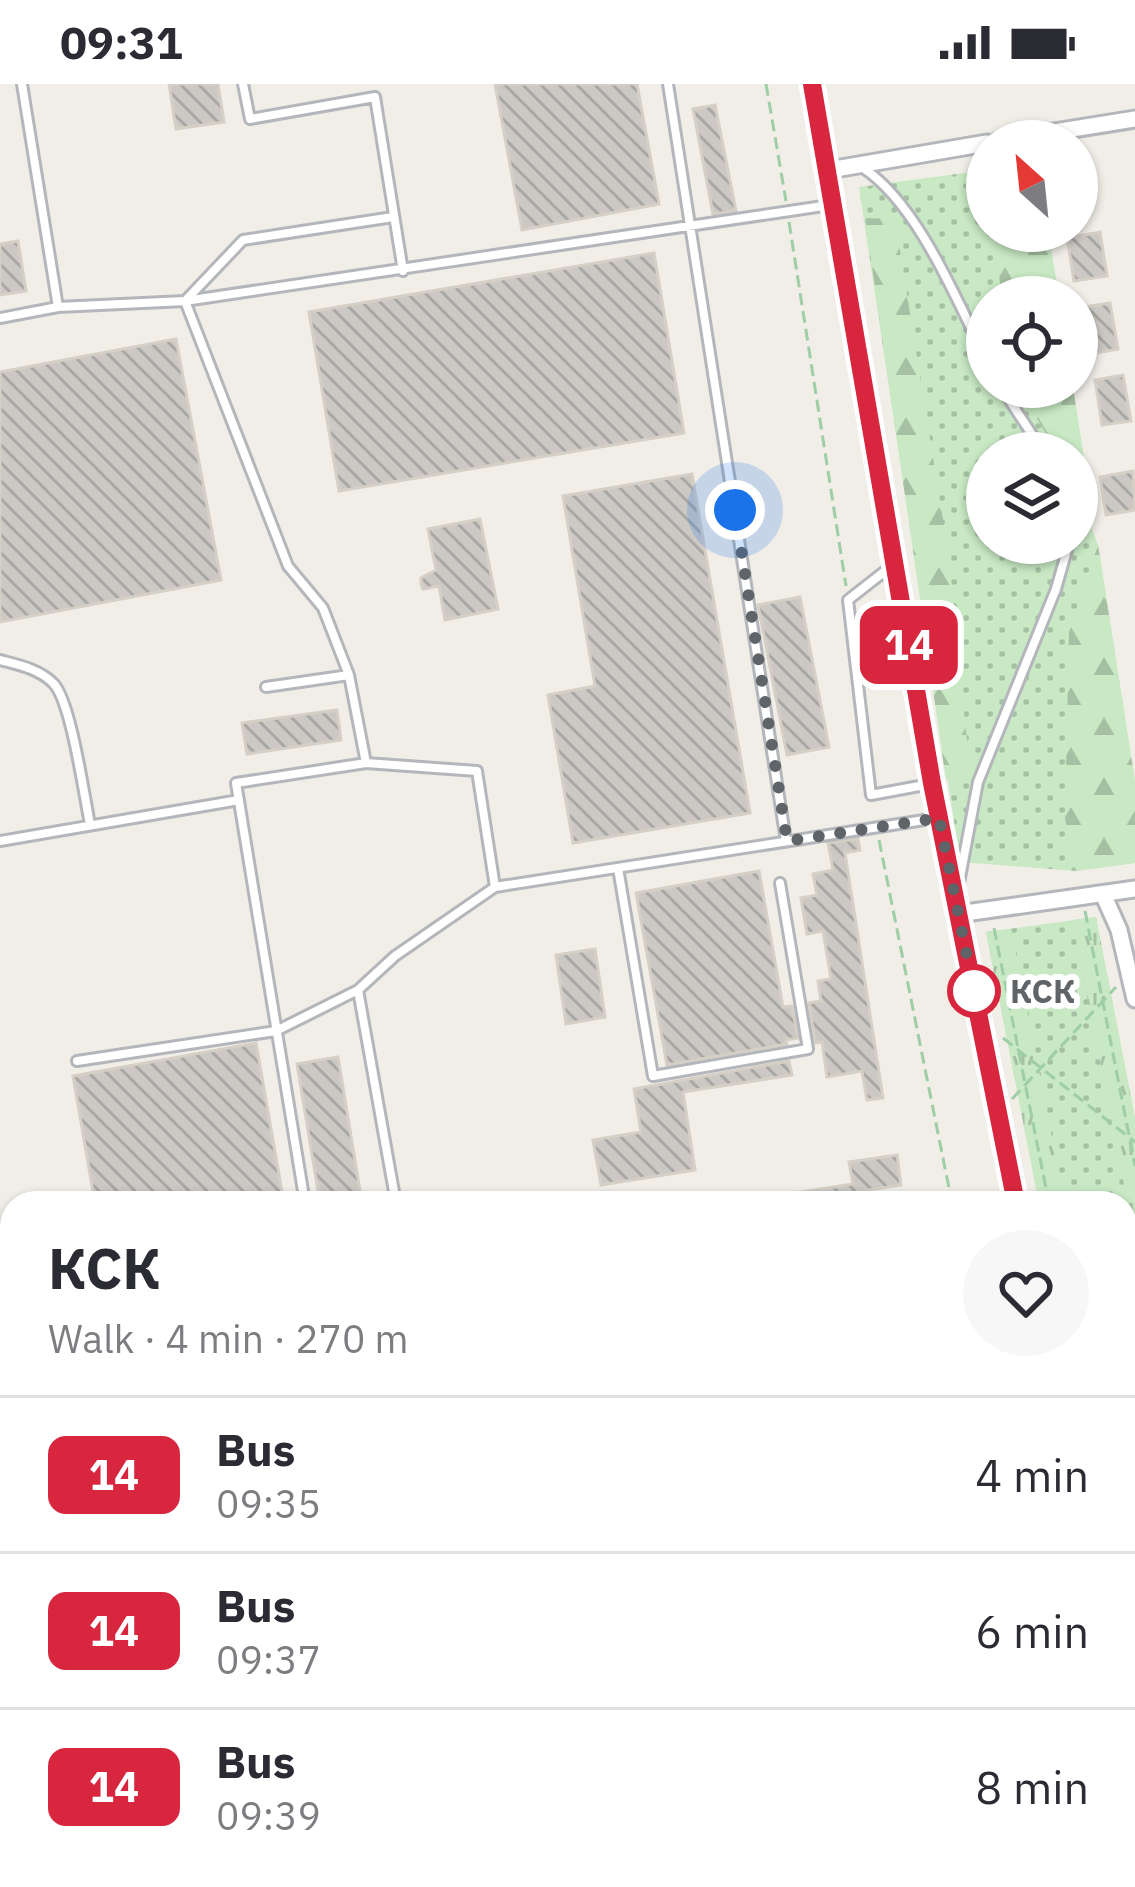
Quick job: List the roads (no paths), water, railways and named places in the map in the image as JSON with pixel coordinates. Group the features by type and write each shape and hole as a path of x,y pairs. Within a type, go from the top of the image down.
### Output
{"street":[{"path":"812,84 932,783 1014,1191"},
{"path":"1098,124 1135,118"},
{"path":"829,170 966,146"},
{"path":"958,914 1135,889"},
{"path":"1103,894 1118,930 1135,999"}],"lane":[{"path":"22,84 58,307"},
{"path":"243,84 250,119 375,97 404,272"},
{"path":"668,84 787,841"},
{"path":"857,164 886,183 905,206 966,321"},
{"path":"0,318 58,307 185,302 835,204"},
{"path":"185,302 243,240 393,217"},
{"path":"185,302 288,566 323,608 349,675 366,763"},
{"path":"895,563 848,600 871,795 932,783"},
{"path":"958,914 960,862 978,782 1063,564"},
{"path":"0,660 31,668 56,685 89,824"},
{"path":"266,687 349,675"},
{"path":"303,1191 236,783 366,763 477,771 495,887"},
{"path":"0,841 239,800"},
{"path":"77,1060 276,1031 358,990 395,956 495,887 939,818"},
{"path":"618,868 653,1076 808,1049 780,883"},
{"path":"358,990 394,1191"}],"place":[{"name":"КСК","path":"974,991"}]}
